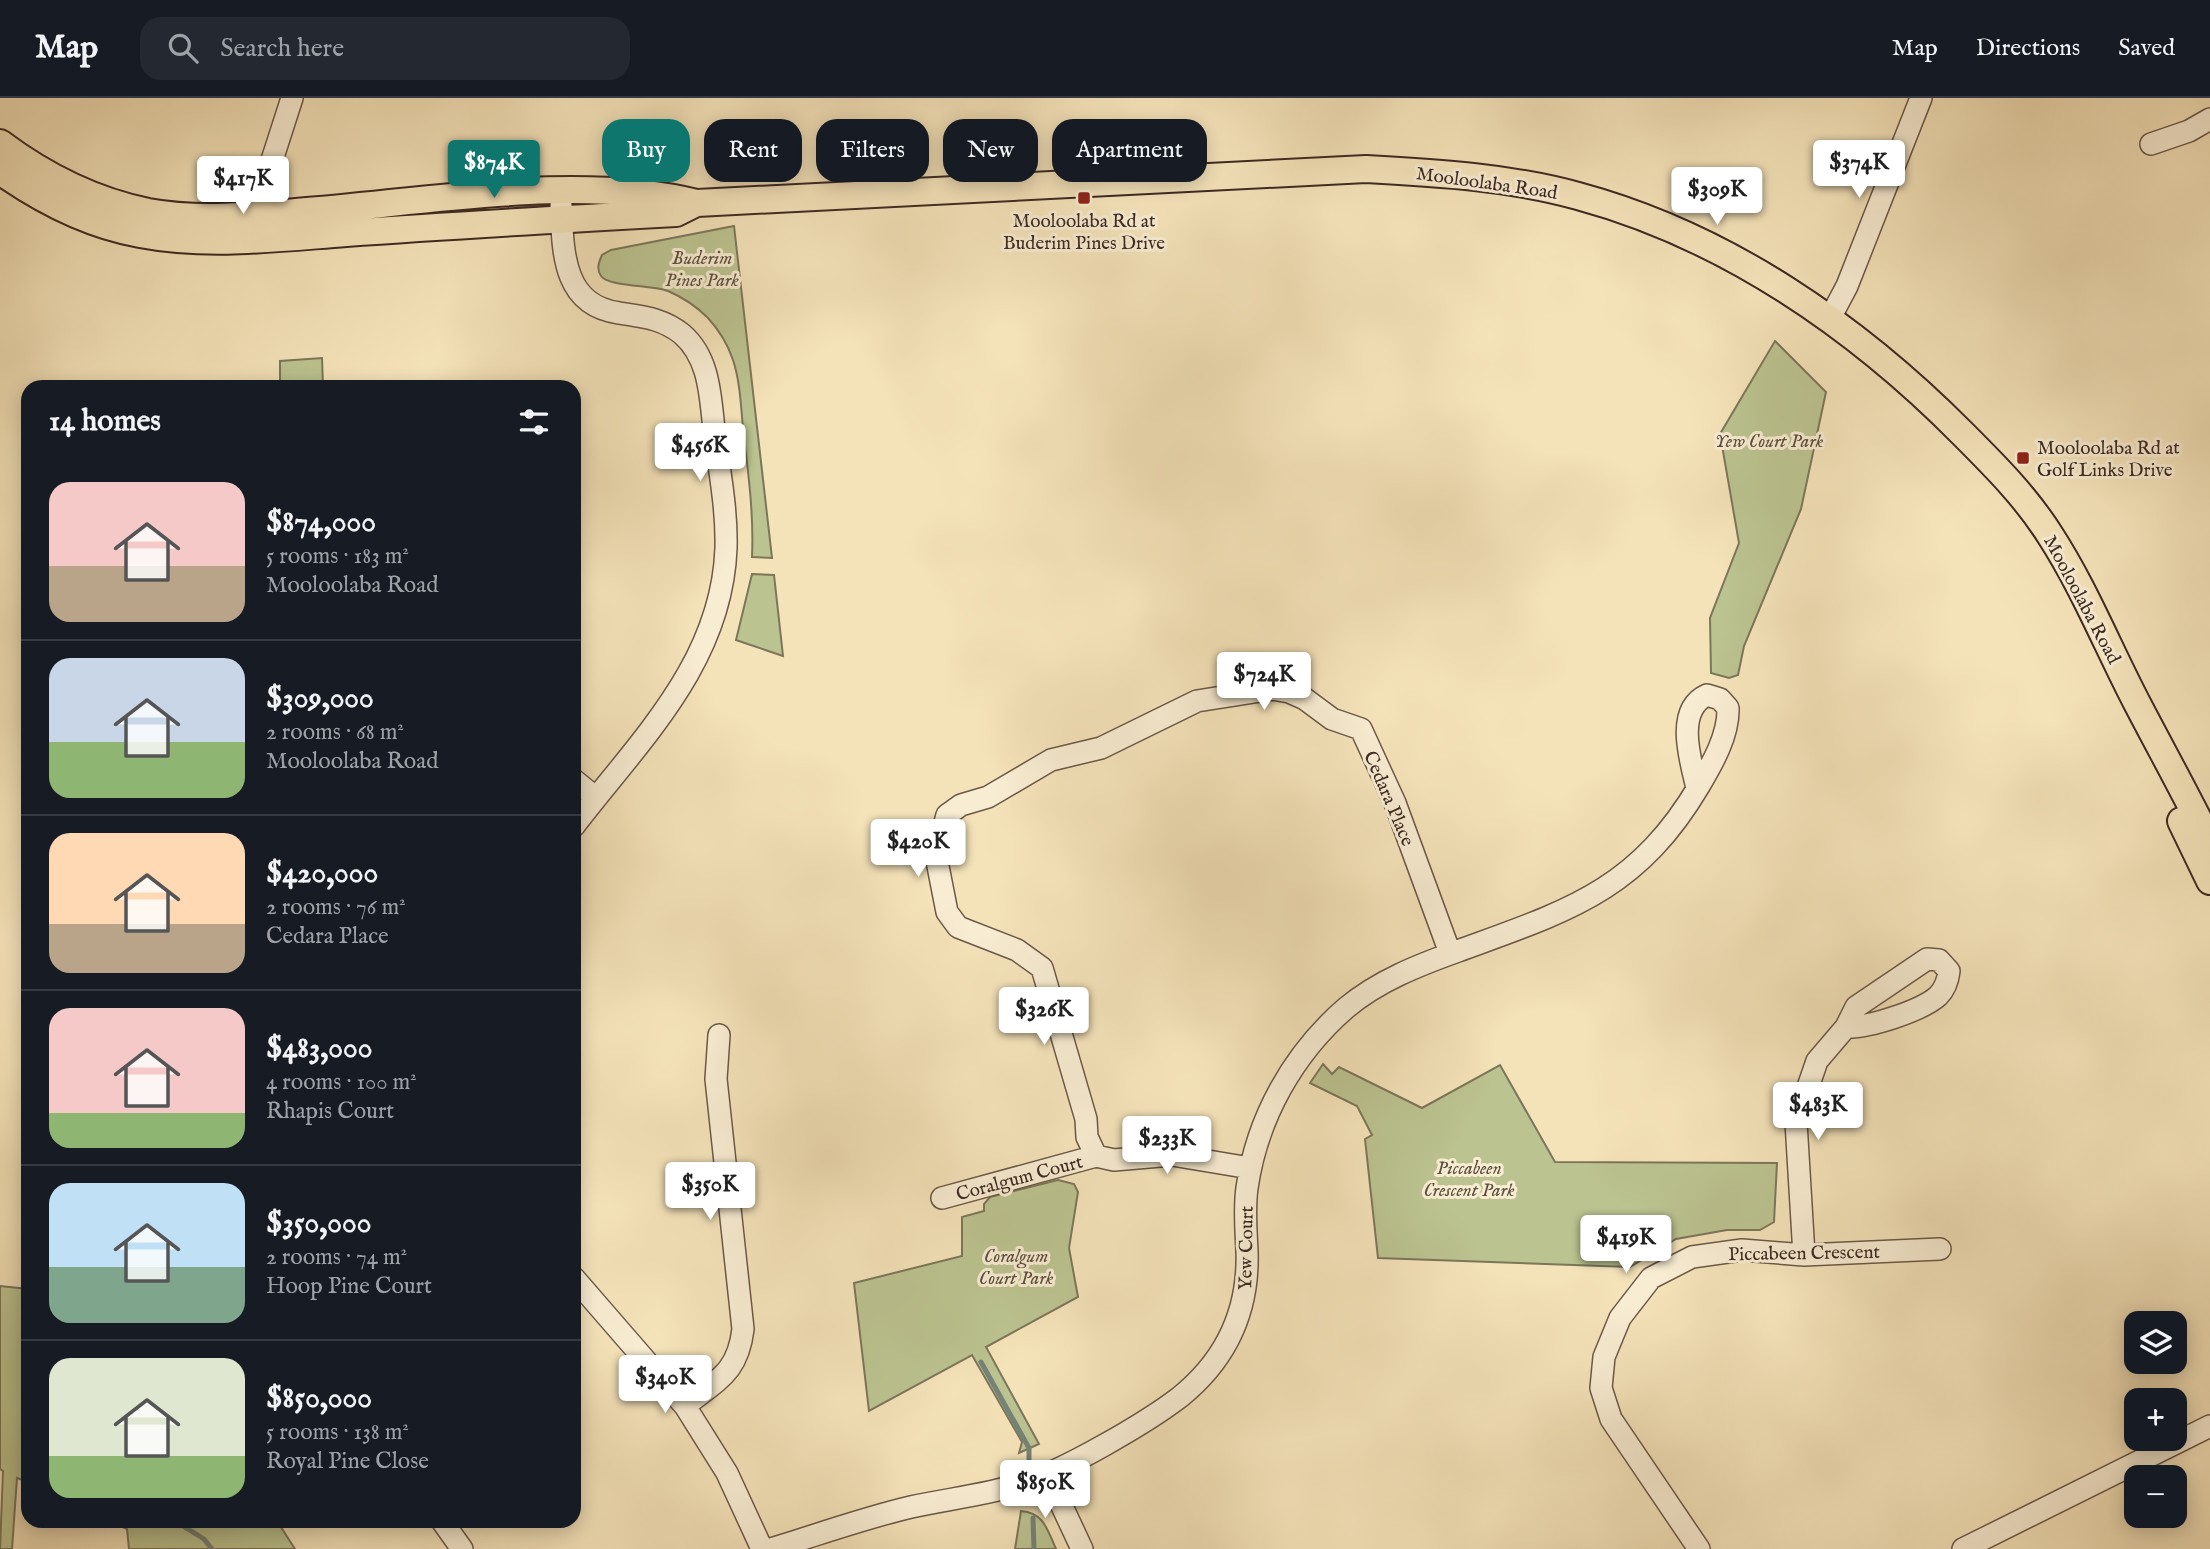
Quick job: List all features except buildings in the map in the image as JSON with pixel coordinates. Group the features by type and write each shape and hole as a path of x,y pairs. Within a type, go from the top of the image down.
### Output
{"main road":[{"name":"Mooloolaba Road","path":"0,143 51,178 114,203 148,212 205,219 560,192 664,195 697,203 1366,169 1451,174 1531,184 1598,202 1637,216 1753,271 1829,318 1906,378 2015,486 2050,533 2082,587 2138,705 2170,761 2210,843"},
{"name":"Mooloolaba Road","path":"0,171 38,195 80,215 138,234 217,241 676,213 697,203"},
{"path":"254,215 277,229 341,225 357,233"},
{"name":"Mooloolaba Road","path":"2138,705 2169,793 2210,881"}],"street":[{"path":"254,215 255,201 264,185 292,98"},
{"path":"1829,318 1847,286 1921,98"},
{"path":"2151,144 2189,131 2210,119"},
{"path":"264,185 276,203 288,213"},
{"path":"560,192 567,270 579,295 600,309 652,317 669,324 693,345 706,369 724,509 726,549 721,588 708,636 686,682 581,817"},
{"name":"Cedara Place","path":"1096,1156 1087,1137 1082,1107 1042,968 1017,950 958,927 947,912 936,856 947,816 961,805 988,797 1051,760 1101,748 1196,701 1272,689 1305,699 1332,719 1361,729 1395,803 1450,953"},
{"path":"581,786 596,798"},
{"name":"Yew Court","path":"771,1549 910,1507 978,1495 1047,1474 1177,1399 1217,1360 1236,1328 1245,1294 1245,1206 1250,1168 1268,1112 1293,1068 1315,1040 1364,995 1408,971 1558,914 1607,888 1637,866 1665,837 1697,788"},
{"path":"1804,1255 1796,1122 1817,1062 1846,1027"},
{"path":"685,1406 732,1367 740,1352 743,1329 716,1079 719,1035"},
{"name":"Coralgum Court","path":"942,1198 1096,1156 1114,1160 1172,1155 1250,1168"},
{"name":"Piccabeen Crescent","path":"1699,1549 1611,1419 1601,1388 1604,1357 1620,1318 1650,1278 1692,1257 1742,1250 1804,1255 1940,1249"},
{"path":"581,1286 685,1406 727,1473 762,1549"},
{"path":"1963,1549 2210,1426"},
{"path":"1047,1474 1082,1549"},
{"path":"447,1528 462,1549"}],"green space":[{"name":"Buderim Pines Park","path":"734,226 772,558 752,557 750,493 739,385 733,360 723,338 704,314 679,296 661,289 606,280 599,271 602,255 611,250"},
{"name":"Yew Court Park","path":"1775,341 1826,392 1801,509 1744,646 1738,675 1729,678 1711,673 1710,618 1739,543 1720,434"},
{"path":"322,358 323,380 280,380 280,361"},
{"path":"752,574 774,575 783,656 736,640"},
{"name":"Piccabeen Crescent Park","path":"1323,1064 1332,1074 1339,1067 1422,1108 1500,1065 1555,1162 1777,1163 1774,1222 1760,1230 1727,1230 1676,1239 1630,1267 1378,1258 1365,1139 1372,1135 1357,1106 1310,1083"},
{"name":"Coralgum Court Park","path":"1058,1180 1074,1184 1078,1192 1069,1248 1078,1297 986,1347 1039,1444 1019,1453 1022,1442 972,1355 869,1411 854,1283 962,1256 962,1217 984,1211 984,1204 990,1197"},
{"path":"0,1286 21,1288 21,1479 17,1478 12,1549 0,1549 3,1471 0,1469"},
{"path":"1021,1511 1029,1512 1040,1519 1056,1549 1015,1549"},
{"path":"125,1528 282,1528 295,1549 129,1549"}],"waterway":[{"path":"981,1362 1029,1448 1029,1462"},
{"path":"1033,1518 1034,1549"},
{"path":"186,1528 204,1539 212,1549"}],"place":[{"name":"Mooloolaba Rd at Buderim Pines Drive","path":"1084,198"},
{"name":"Mooloolaba Rd at Golf Links Drive","path":"2023,458"}]}
